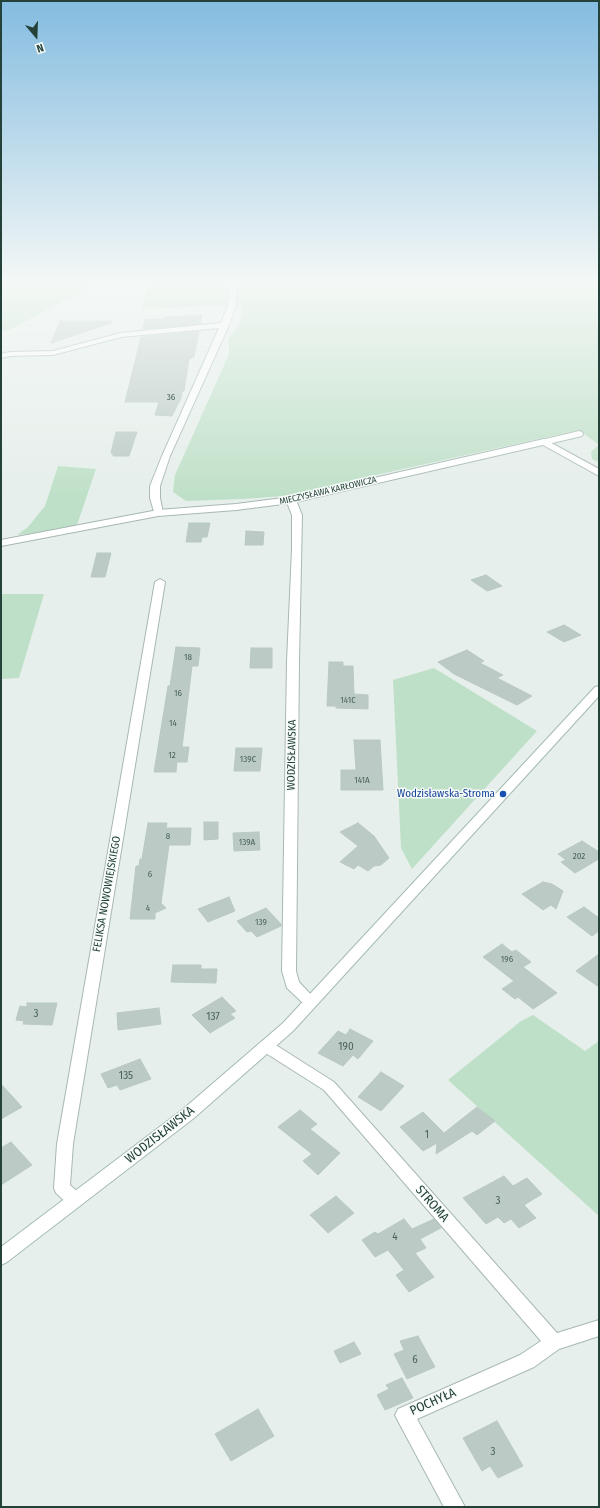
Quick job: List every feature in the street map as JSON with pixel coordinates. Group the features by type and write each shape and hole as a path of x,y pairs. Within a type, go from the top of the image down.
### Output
{"street":[{"path":"158,513 155,486 166,456 211,355"},
{"name":"MIECZYSŁAWA KARŁOWICZA","path":"1,543 158,513 236,507 291,500 579,434"},
{"path":"544,442 599,473"},
{"name":"WODZISŁAWSKA","path":"291,500 297,515 297,549 293,661 289,971 292,984 311,1002"},
{"name":"FELIKSA NOWOWIEJSKIEGO","path":"75,1200 62,1188 65,1144 160,582"},
{"name":"WODZISŁAWSKA","path":"1,1256 188,1114 288,1027 599,689"},
{"name":"STROMA","path":"266,1046 329,1086 533,1320 554,1342"},
{"path":"554,1342 599,1328"},
{"name":"POCHYŁA","path":"455,1507 405,1415 527,1361 554,1342"}],"green space":[{"path":"228,355 599,355 599,445 579,430 376,475 297,495 243,499 186,501 173,492 175,475"},
{"path":"599,445 599,462 592,459 591,452"},
{"path":"58,466 96,469 76,528 17,535 28,527 45,506"},
{"path":"1,594 44,594 19,678 1,679"},
{"path":"434,668 537,731 412,869 401,848 393,680"},
{"path":"533,1015 585,1051 599,1041 599,1216 448,1080 521,1021"}],"building":[{"path":"136,355 194,355 189,359 184,391 182,391 181,398 172,416 155,415 159,402 125,402"},
{"path":"116,432 137,432 129,456 113,456 111,453"},
{"path":"189,523 210,523 207,537 202,537 201,542 186,542"},
{"path":"246,531 264,532 263,545 245,545"},
{"path":"97,553 111,553 105,577 91,577"},
{"path":"486,575 502,586 487,591 471,580"},
{"path":"564,625 581,635 564,642 547,632"},
{"path":"176,647 200,648 198,666 192,666 182,747 189,747 187,762 177,762 176,772 154,772 168,686 170,686"},
{"path":"251,648 272,648 272,668 250,668"},
{"path":"467,650 484,661 480,663 503,675 497,678 532,696 517,705 454,674 438,662"},
{"path":"329,662 343,662 343,666 353,666 354,694 368,695 368,709 336,708 336,706 327,706"},
{"path":"354,740 380,740 383,790 341,790 341,770 356,770"},
{"path":"236,748 262,748 260,771 234,771"},
{"path":"204,822 218,822 218,839 204,840"},
{"path":"148,823 167,823 166,828 191,828 190,845 169,845 161,903 166,908 155,913 155,919 130,919 136,866 139,866 140,859 142,859"},
{"path":"358,823 374,836 389,858 381,865 374,866 368,871 358,865 354,869 340,862 358,846 340,832"},
{"path":"259,832 260,850 234,851 233,833"},
{"path":"582,841 599,852 599,859 575,873 561,862 566,860 558,854"},
{"path":"543,882 552,884 563,891 556,909 551,905 543,910 522,894"},
{"path":"229,897 235,911 208,922 198,909"},
{"path":"584,907 599,918 599,931 592,936 567,917"},
{"path":"266,908 281,924 281,926 257,937 251,931 247,932 237,921"},
{"path":"502,944 512,952 516,950 531,962 523,967 557,993 533,1009 518,997 515,999 502,989 514,981 483,957"},
{"path":"599,954 599,987 576,971"},
{"path":"173,965 201,965 201,969 217,969 216,983 171,982"},
{"path":"222,997 236,1011 230,1014 235,1018 210,1033 192,1015"},
{"path":"27,1003 57,1003 52,1025 23,1024 24,1021 16,1020 20,1006 27,1007"},
{"path":"159,1008 161,1024 118,1030 117,1013"},
{"path":"350,1029 373,1041 358,1059 353,1055 343,1066 318,1053 338,1031 346,1035"},
{"path":"140,1059 151,1079 120,1090 117,1085 108,1088 101,1074"},
{"path":"381,1072 404,1086 381,1111 358,1097"},
{"path":"1,1084 22,1107 1,1119"},
{"path":"477,1107 495,1121 477,1135 472,1131 436,1154 437,1143 423,1151 400,1127 423,1112 444,1133"},
{"path":"300,1110 317,1124 310,1129 340,1153 318,1175 303,1161 312,1154 278,1127"},
{"path":"11,1142 32,1165 1,1185 1,1148"},
{"path":"504,1176 513,1186 527,1178 542,1194 524,1205 536,1218 519,1228 511,1219 504,1223 498,1217 486,1224 463,1198"},
{"path":"336,1196 354,1213 328,1233 310,1215"},
{"path":"404,1219 412,1229 434,1219 441,1228 420,1239 426,1248 415,1253 434,1277 409,1292 396,1275 404,1270 388,1250 375,1257 362,1240 375,1232 378,1234"},
{"path":"418,1336 435,1367 407,1379 394,1354 404,1350 400,1341"},
{"path":"354,1342 361,1354 340,1363 334,1351"},
{"path":"402,1378 413,1398 385,1410 377,1395 389,1389 386,1385"},
{"path":"258,1409 274,1436 231,1461 215,1434"},
{"path":"497,1421 523,1466 498,1478 490,1466 482,1471 463,1438"}],"place":[{"name":"Wodzisławska-Stroma","path":"503,794"}]}
